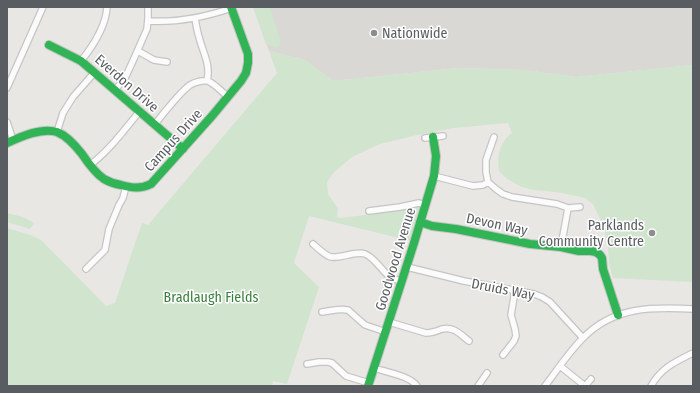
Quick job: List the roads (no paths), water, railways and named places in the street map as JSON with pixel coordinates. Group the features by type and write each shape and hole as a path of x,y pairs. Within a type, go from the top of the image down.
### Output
{"street":[{"path":"7,88 43,7"},
{"path":"81,61 98,35 107,13 107,7"},
{"path":"115,90 124,78 138,52 147,29 148,7"},
{"path":"148,21 168,22 196,18 214,14 231,7"},
{"name":"Campus Drive","path":"57,132 66,137 98,174 111,183 140,188 151,184 228,97 246,73 248,59 246,46 231,7"},
{"path":"196,18 199,37 208,66 209,75 207,81"},
{"name":"Everdon Drive","path":"49,45 81,61 183,149"},
{"path":"138,52 154,60 167,62"},
{"path":"7,122 10,142 42,131 57,132 63,113 73,97 94,72"},
{"path":"155,124 182,92 194,82 207,81 228,97"},
{"path":"90,165 101,157 140,111"},
{"name":"Goodwood Avenue","path":"368,385 407,267 434,176 436,156 429,137 443,136"},
{"path":"494,137 486,160 488,182 503,194 520,199 557,204 568,208 580,207"},
{"path":"434,176 474,186 483,185 488,182"},
{"path":"86,268 105,250 109,229 118,205 123,198 126,186"},
{"path":"369,211 419,203 425,205"},
{"path":"562,247 568,208"},
{"path":"381,209 382,216"},
{"name":"Devon Way","path":"420,222 432,226 456,229 492,238 562,247 579,251 596,252 602,258 602,269 618,315"},
{"path":"313,244 331,258 358,253 366,254 390,276 402,282"},
{"name":"Druids Way","path":"407,267 458,280 534,294 553,304 583,338"},
{"path":"503,355 516,336 511,315 515,291"},
{"path":"322,312 345,309 365,325 386,332"},
{"path":"545,386 583,338 597,326 608,320 618,315 643,309 693,309"},
{"path":"389,322 426,333 432,333 450,328 469,341"},
{"path":"651,386 659,374 667,367 693,353"},
{"path":"307,364 319,362 332,363 346,376 368,385"},
{"path":"560,366 585,386 591,379"},
{"path":"374,368 408,379 414,382 417,386"},
{"path":"478,386 487,373"}],"place":[{"name":"Nationwide","path":"374,33"},
{"name":"Parklands Community Centre","path":"652,233"}],"park label":[{"name":"Bradlaugh Fields","path":"211,297"}]}
